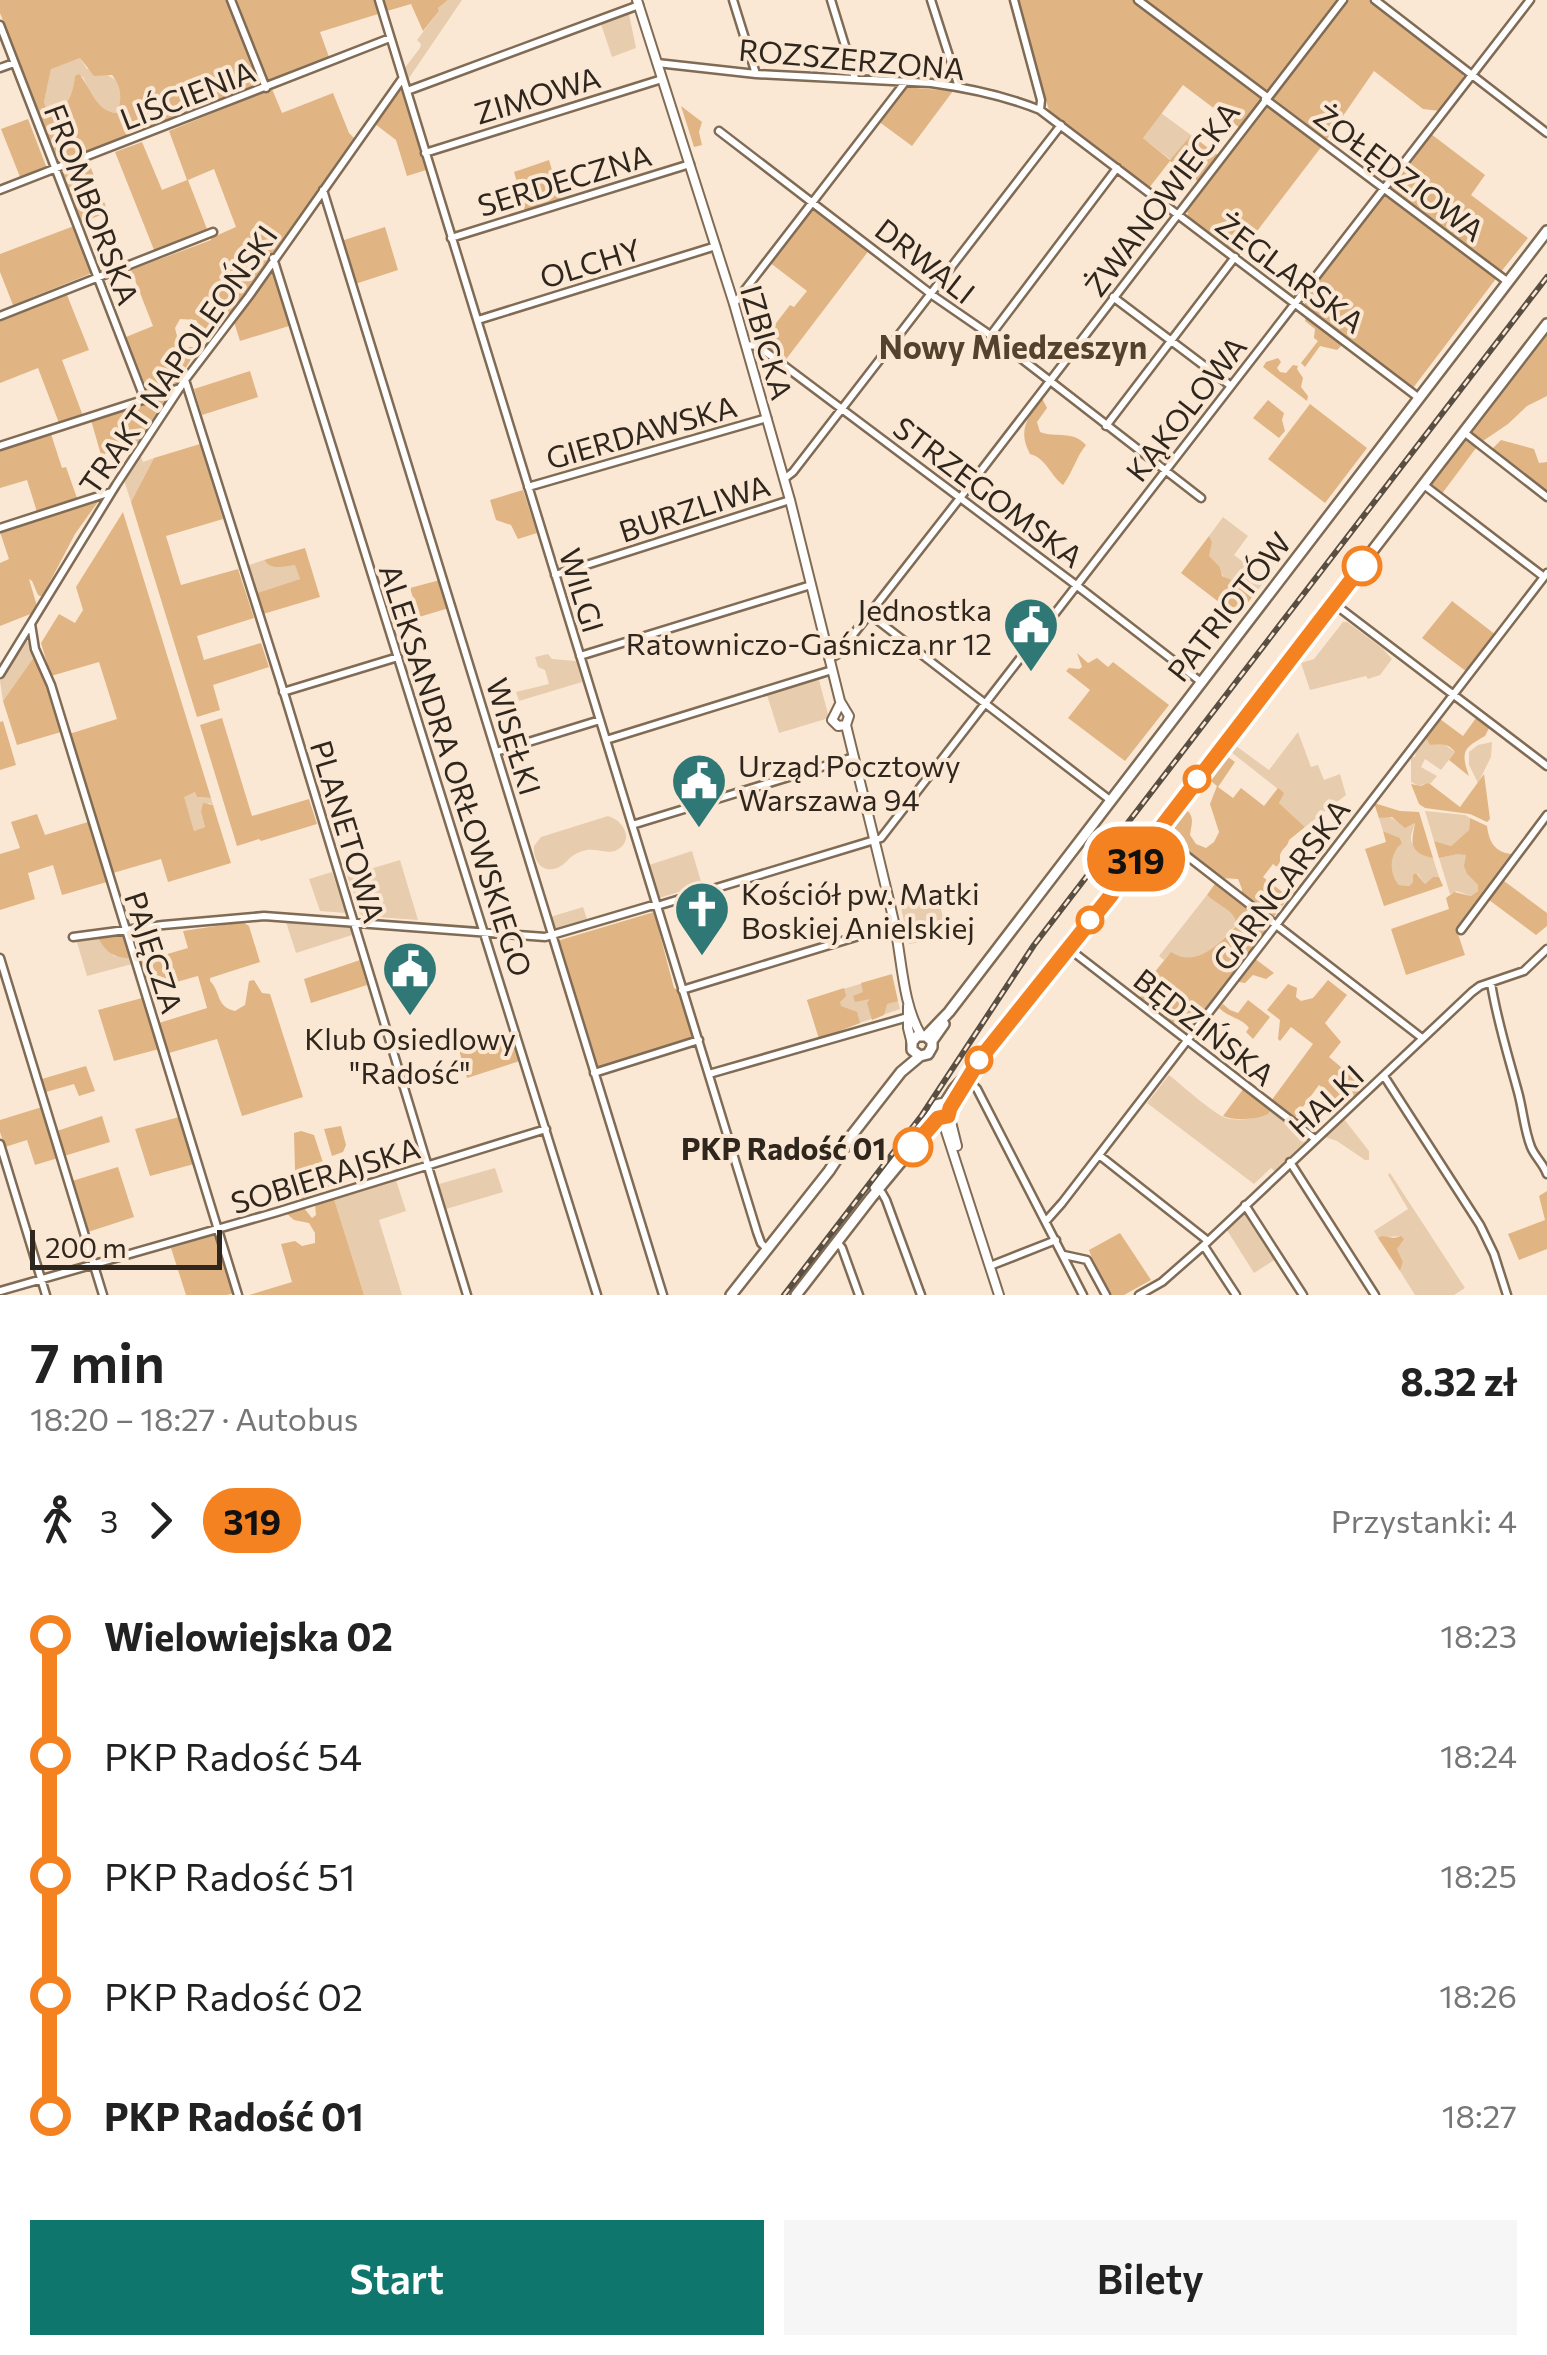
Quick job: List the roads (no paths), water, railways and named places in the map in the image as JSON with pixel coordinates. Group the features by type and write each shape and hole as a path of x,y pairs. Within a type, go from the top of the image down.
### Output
{"main road":[{"name":"PATRIOTÓW","path":"926,1037 1547,231"},
{"path":"943,1112 954,1089 1046,976 1055,958 1068,948 1096,912 1102,898 1113,890 1547,324"},
{"path":"731,1295 902,1072 915,1050 914,1038 926,1037 930,1052 915,1050"},
{"path":"796,1295 968,1081 976,1065"}],"street":[{"path":"232,0 266,88"},
{"name":"WILGI","path":"379,0 682,990 757,1232 766,1249"},
{"path":"733,0 756,74"},
{"path":"832,0 855,78"},
{"path":"931,0 959,87"},
{"path":"1014,0 1042,100 1040,110"},
{"name":"ŻOŁĘDZIOWA","path":"1138,0 1508,282"},
{"name":"ŻWANOWIECKA","path":"829,659 838,654 960,498 1343,0"},
{"path":"1375,0 1547,133"},
{"name":"KĄKOLOWA","path":"874,841 882,836 986,704 1530,0"},
{"path":"407,91 638,2"},
{"name":"IZBICKA","path":"638,2 767,418 840,707"},
{"name":"FROMBORSKA","path":"0,25 145,400"},
{"name":"LIŚCIENIA","path":"0,190 390,38"},
{"path":"0,68 14,63"},
{"name":"ROZSZERZONA","path":"658,63 756,74 959,87 1040,110"},
{"name":"TRAKT NAPOLEOŃSKI","path":"0,674 111,492 183,384 402,78"},
{"name":"ZIMOWA","path":"425,152 662,79"},
{"path":"734,304 906,81"},
{"name":"ŻEGLARSKA","path":"1040,110 1419,398"},
{"path":"784,480 1061,125"},
{"name":"DRWALI","path":"719,131 1201,498"},
{"name":"SERDECZNA","path":"451,238 690,164"},
{"path":"990,336 1118,168"},
{"name":"WISEŁKI","path":"323,190 662,1292"},
{"path":"0,316 213,232"},
{"name":"OLCHY","path":"478,320 716,246"},
{"path":"1106,426 1235,257"},
{"name":"ALEKSANDRA ORŁOWSKIEGO","path":"273,258 597,1295"},
{"path":"1114,297 1231,386"},
{"name":"STRZEGOMSKA","path":"746,345 758,346 1201,682"},
{"path":"0,446 183,384"},
{"name":"PLANETOWA","path":"183,384 283,692 467,1295"},
{"name":"GIERDAWSKA","path":"528,488 767,418"},
{"path":"1464,432 1547,498"},
{"path":"1424,485 1546,575"},
{"path":"0,528 111,492"},
{"name":"BURZLIWA","path":"555,574 790,500"},
{"name":"GARNCARSKA","path":"1046,1220 1546,575"},
{"path":"580,656 811,584"},
{"path":"1334,603 1547,766"},
{"path":"868,613 1110,800"},
{"name":"PAJĘCZA","path":"31,624 33,642 50,685 238,1295"},
{"path":"283,692 398,657"},
{"path":"606,740 832,670"},
{"path":"846,725 840,726 832,717 840,707 850,716 846,725 909,1002 915,1025 926,1037"},
{"path":"496,752 600,720"},
{"path":"632,825 854,757"},
{"path":"1461,930 1547,815"},
{"path":"1156,832 1422,1038"},
{"path":"73,937 264,916 536,937 657,906 874,841"},
{"path":"682,990 894,925"},
{"name":"BĘDZIŃSKA","path":"1068,948 1315,1139"},
{"name":"HALKI","path":"1138,1295 1156,1286 1206,1243 1472,992 1524,971 1547,949"},
{"path":"0,958 104,1295"},
{"path":"1491,983 1530,1143 1536,1159 1546,1168"},
{"path":"909,1002 915,1050"},
{"path":"709,1074 908,1017"},
{"path":"594,1073 698,1040"},
{"path":"1384,1076 1480,1226 1507,1295"},
{"path":"968,1081 977,1089 1084,1295"},
{"path":"943,1112 999,1295"},
{"name":"SOBIERAJSKA","path":"0,1291 218,1230 546,1129"},
{"path":"0,1144 46,1295"},
{"path":"1099,1155 1206,1243 1236,1295"},
{"path":"1290,1162 1374,1295"},
{"path":"875,1192 886,1200 921,1295"},
{"path":"1245,1204 1303,1295"},
{"path":"990,1266 1056,1240"},
{"path":"838,1243 859,1295"},
{"path":"1062,1255 1087,1260 1106,1295"},
{"path":"1156,1286 1161,1295"}],"railway":[{"path":"784,1295 922,1115 1034,945 1547,277"}],"place":[{"name":"Jednostka Ratowniczo-Gaśnicza nr 12","path":"1031,674"},
{"name":"Urząd Pocztowy Warszawa 94","path":"699,830"},
{"name":"Kościół pw. Matki Boskiej Anielskiej","path":"702,958"},
{"name":"Klub Osiedlowy \"Radość\"","path":"410,1018"},
{"name":"PKP Radość 01","path":"913,1147"}],"district":[{"name":"Nowy Miedzeszyn","path":"1013,346"}]}
